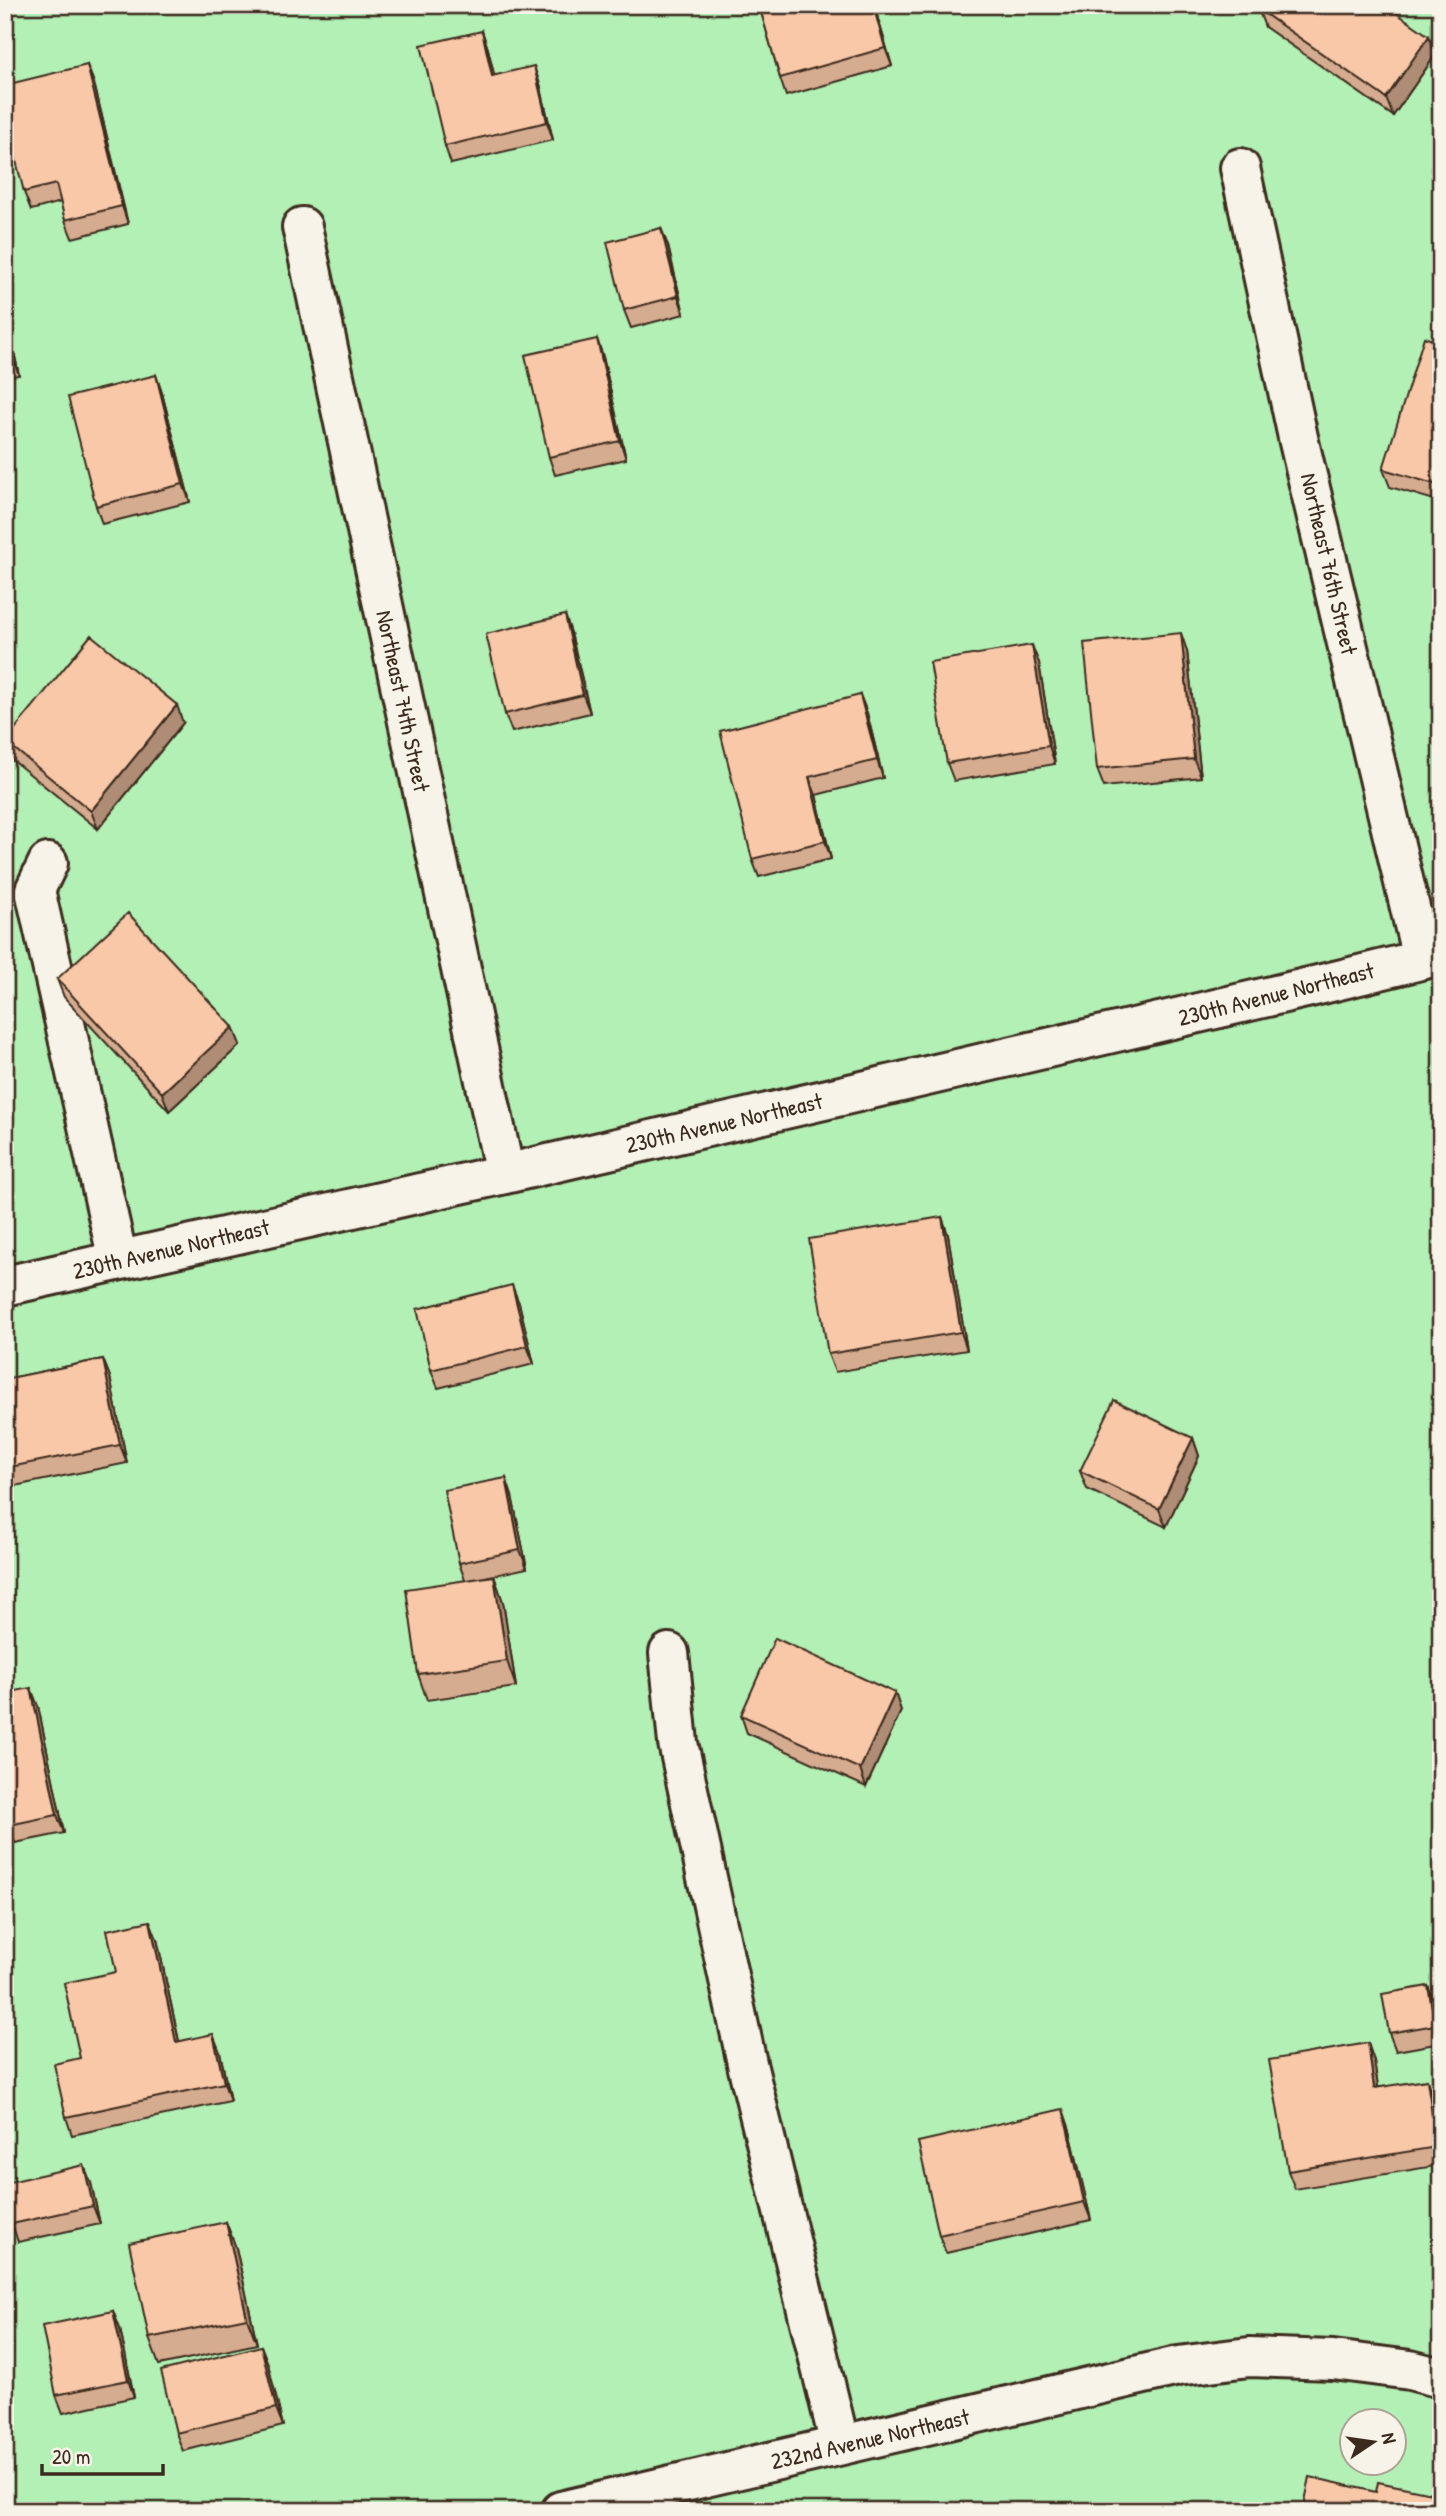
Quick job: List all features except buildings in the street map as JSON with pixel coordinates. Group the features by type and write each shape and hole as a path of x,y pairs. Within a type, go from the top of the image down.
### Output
{"street":[{"name":"Northeast 76th Street","path":"1240,169 1299,442 1431,956"},
{"name":"Northeast 74th Street","path":"302,227 505,1174"},
{"path":"48,863 35,890 118,1260"},
{"name":"230th Avenue Northeast","path":"5,1286 505,1174 1310,987 1431,956"},
{"path":"669,1653 678,1743 745,2054 840,2445"},
{"name":"232nd Avenue Northeast","path":"561,2511 1178,2366 1249,2357 1334,2360 1410,2370 1441,2378"}],"green space":[{"path":"5,5 1441,5 1441,2511 5,2511"}]}
